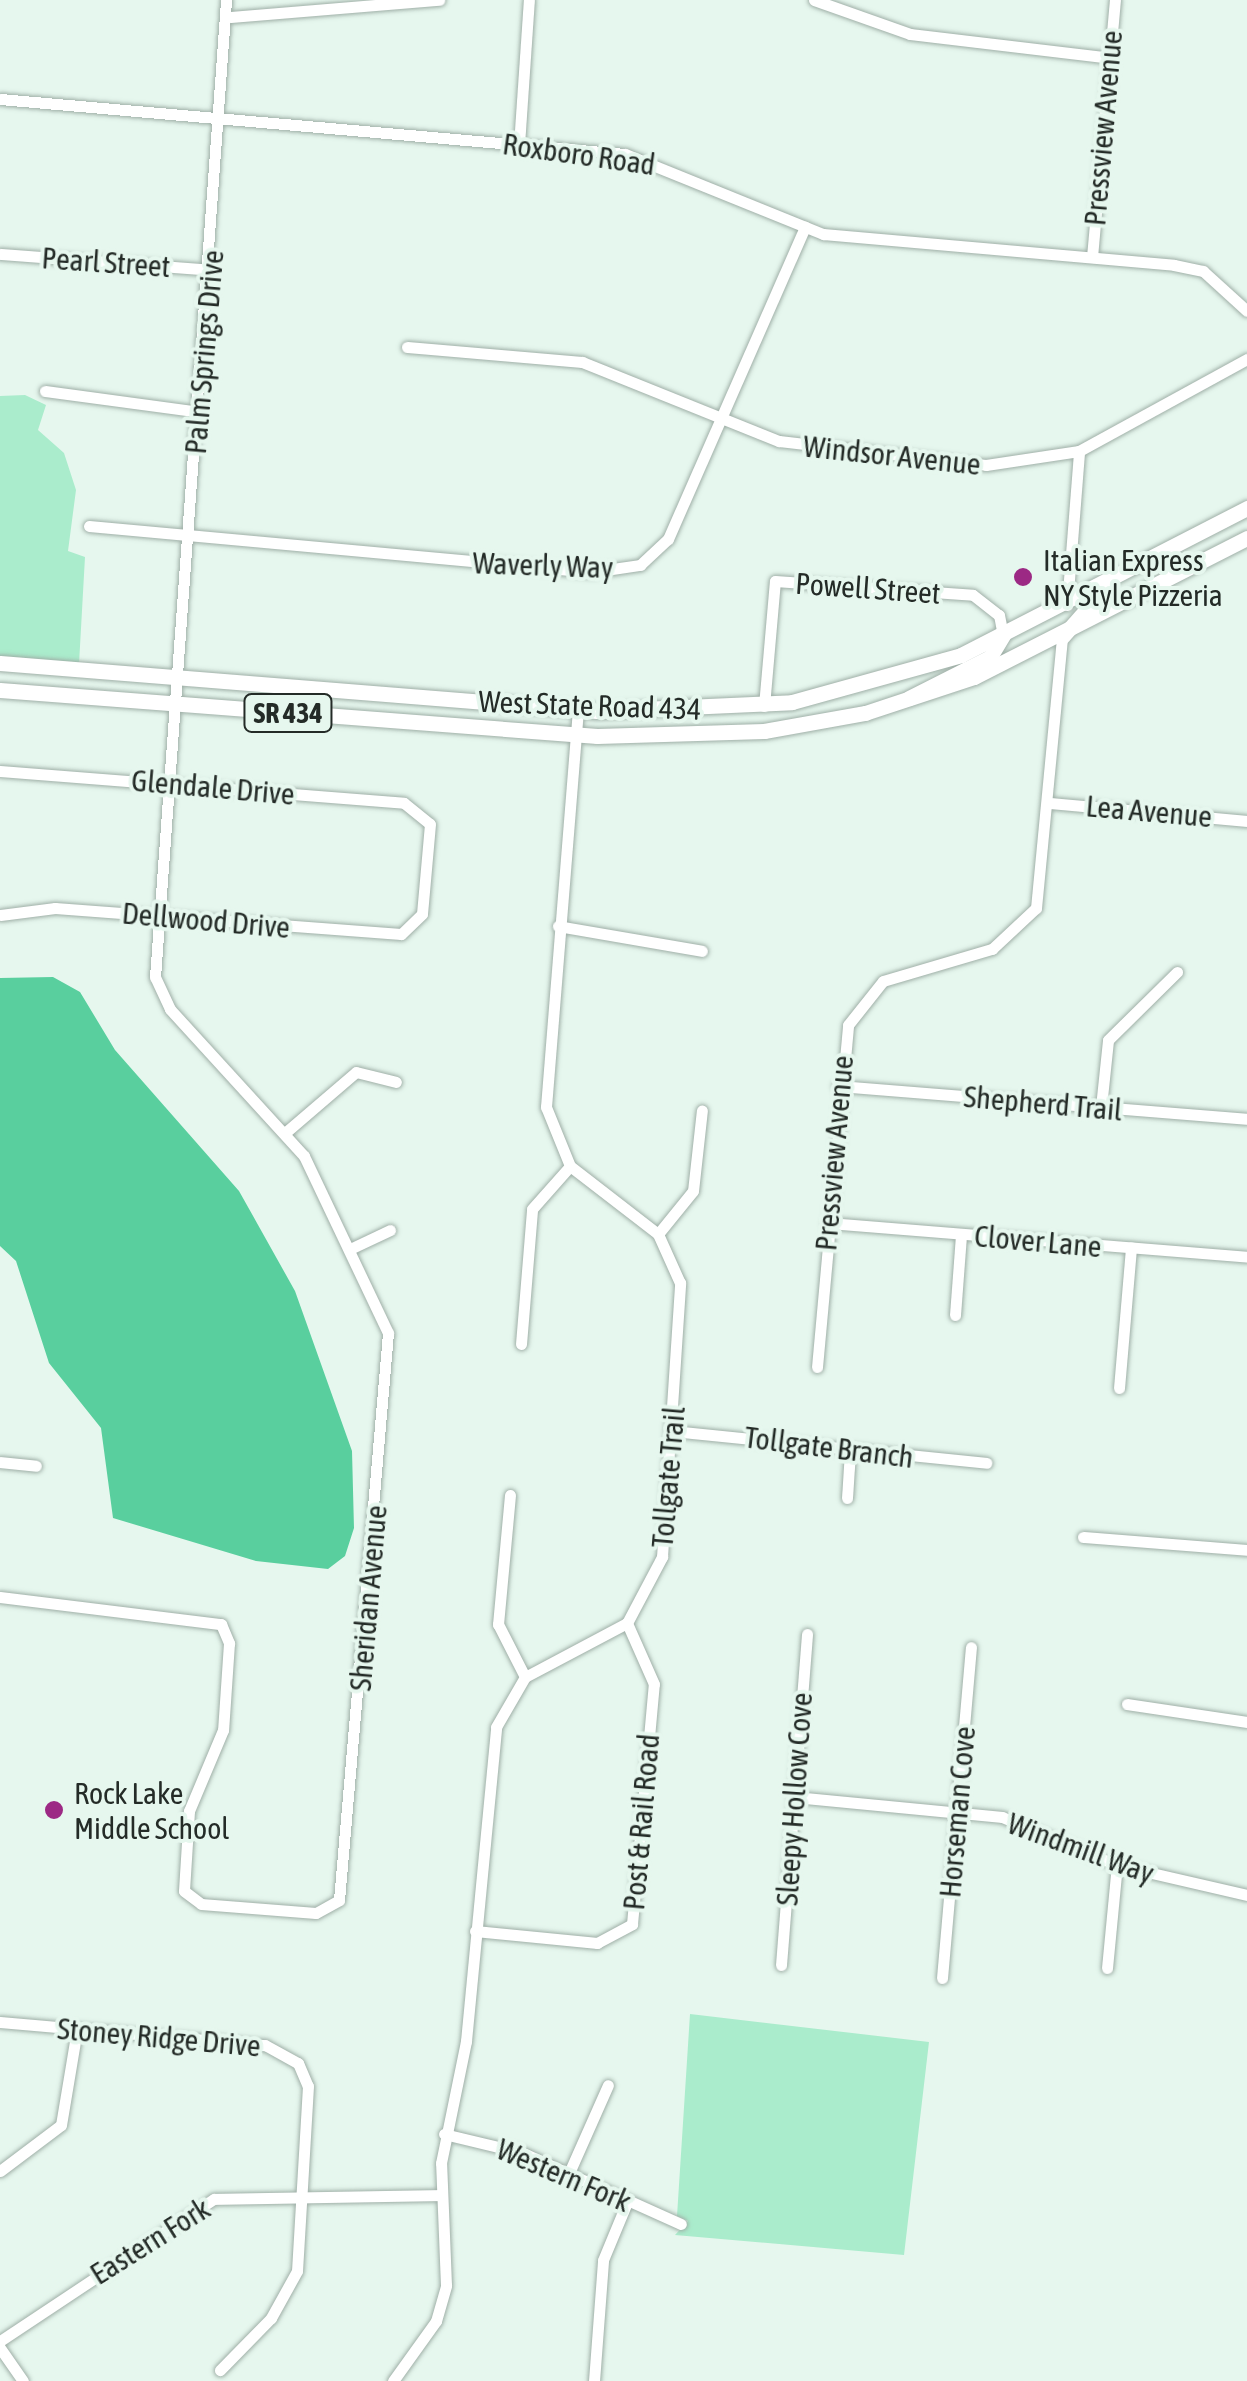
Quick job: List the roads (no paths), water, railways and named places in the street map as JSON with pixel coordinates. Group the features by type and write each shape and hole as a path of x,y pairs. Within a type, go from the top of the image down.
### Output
{"main road":[{"name":"West State Road 434","path":"175,677 578,710 764,706 900,676 1003,635 1137,570 1247,508"},
{"name":"SR 434","path":"0,690 576,735 764,731 906,701 1062,637 1247,538"},
{"path":"1062,637 1080,608 1137,570"},
{"path":"906,701 922,684 990,658 1003,635"},
{"name":"SR 434","path":"0,664 175,677"}],"street":[{"name":"Palm Springs Drive","path":"173,704 224,117 230,17 226,0"},
{"path":"230,17 323,4 438,0"},
{"path":"519,145 530,0"},
{"path":"814,0 924,37 1110,58"},
{"name":"Pressview Avenue","path":"1092,257 1116,0"},
{"name":"Roxboro Road","path":"0,100 224,117 645,158 804,227 1202,271 1247,312"},
{"name":"Waverly Way","path":"188,539 621,570 668,539 804,227"},
{"name":"Pearl Street","path":"0,254 211,270"},
{"name":"Windsor Avenue","path":"407,347 582,362 778,441 852,454 1020,466 1079,451 1247,359"},
{"path":"45,391 200,412"},
{"path":"1067,605 1079,451"},
{"path":"89,526 188,539"},
{"name":"Powell Street","path":"764,706 775,581 972,595 999,614 1003,635"},
{"name":"Pressview Avenue","path":"817,1367 838,1086 848,1025 867,993 910,970 992,949 1026,923 1042,895 1062,637"},
{"name":"Sheridan Avenue","path":"0,1596 221,1624 229,1643 223,1730 189,1812 184,1891 201,1904 332,1908 344,1890 388,1344 383,1310 286,1132 160,994 158,916 173,704"},
{"path":"578,710 545,1093 570,1166 658,1234 693,1191 702,1110"},
{"name":"Glendale Drive","path":"0,771 424,810 422,914 412,930"},
{"name":"Lea Avenue","path":"1050,803 1247,821"},
{"name":"Dellwood Drive","path":"0,914 55,908 412,930"},
{"path":"558,926 702,951"},
{"path":"1101,1107 1108,1040 1178,972"},
{"path":"286,1132 356,1072 396,1082"},
{"name":"Shepherd Trail","path":"838,1086 1247,1120"},
{"path":"521,1344 532,1209 570,1166"},
{"name":"Clover Lane","path":"828,1223 1247,1257"},
{"path":"352,1248 390,1230"},
{"name":"Tollgate Trail","path":"628,1623 662,1557 673,1431 682,1297 658,1234"},
{"path":"955,1315 961,1234"},
{"path":"1120,1388 1131,1248"},
{"name":"Tollgate Branch","path":"673,1431 986,1463"},
{"path":"847,1498 850,1452"},
{"path":"0,1462 36,1466"},
{"path":"510,1495 498,1624 525,1677"},
{"path":"1083,1537 1247,1550"},
{"path":"393,2381 442,2304 439,2195 444,2134 466,2041 492,1744 525,1677 628,1623"},
{"name":"Post & Rail Road","path":"475,1932 598,1943 632,1924 654,1684 628,1623"},
{"name":"Sleepy Hollow Cove","path":"780,1965 806,1634"},
{"name":"Horseman Cove","path":"942,1978 972,1647"},
{"path":"1127,1704 1247,1722"},
{"name":"Windmill Way","path":"795,1797 957,1811 1027,1824 1117,1865 1247,1895"},
{"path":"1107,1968 1117,1865"},
{"name":"Stoney Ridge Drive","path":"0,2022 288,2054 308,2086 301,2195"},
{"path":"0,2172 62,2125 78,2029"},
{"path":"569,2173 608,2085"},
{"name":"Western Fork","path":"444,2134 569,2173 681,2224"},
{"path":"220,2370 288,2293 302,2246 301,2195"},
{"name":"Eastern Fork","path":"0,2344 194,2207 301,2195 439,2195"},
{"path":"594,2381 604,2260 626,2202"},
{"path":"0,2344 23,2381"}],"place":[{"name":"Italian Express NY Style Pizzeria","path":"1023,577"},
{"name":"Rock Lake Middle School","path":"54,1810"}]}
